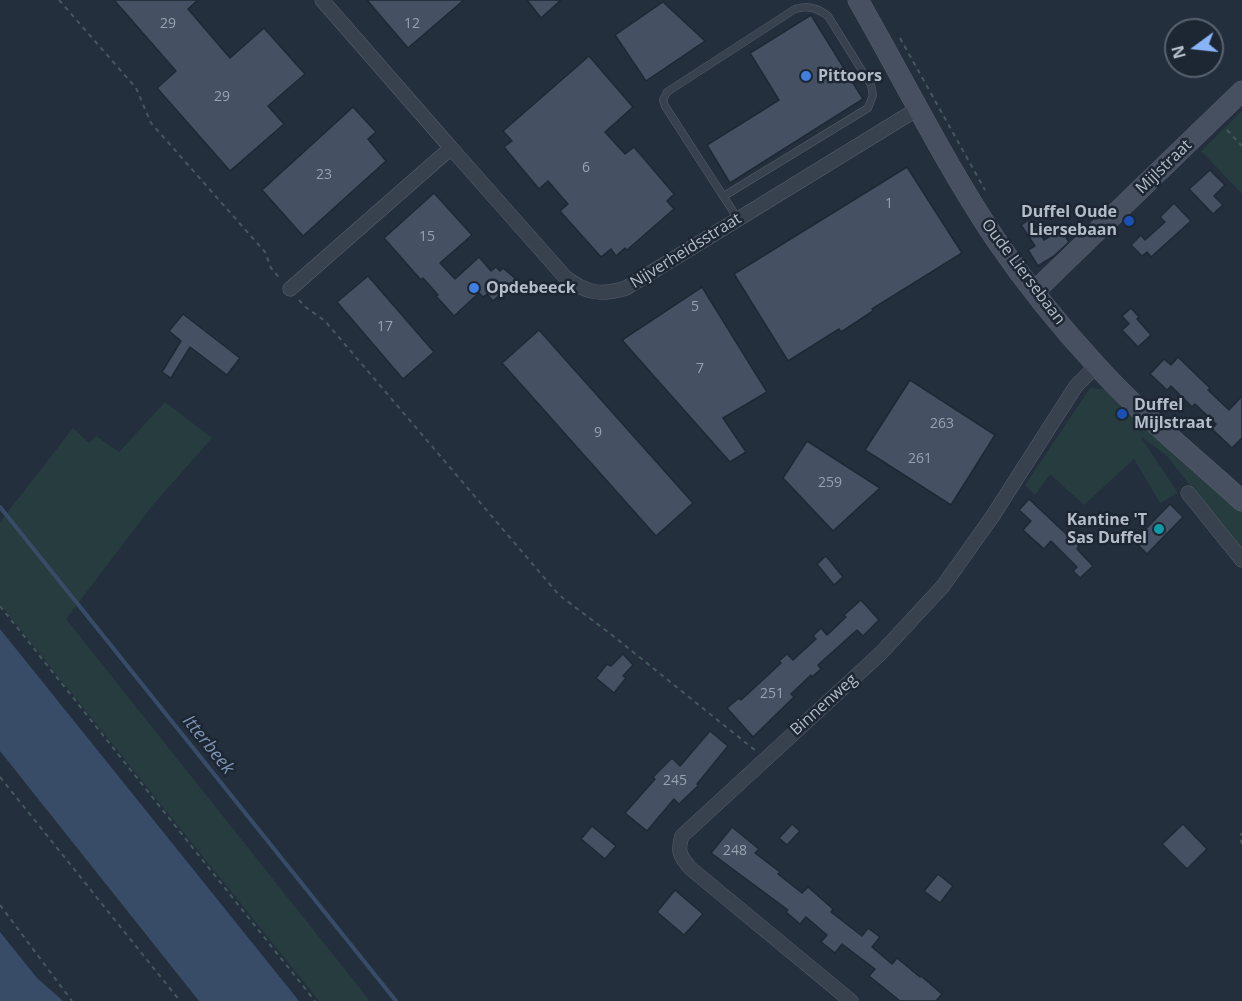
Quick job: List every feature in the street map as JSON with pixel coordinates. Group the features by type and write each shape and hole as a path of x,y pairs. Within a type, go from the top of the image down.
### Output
{"main road":[{"name":"Oude Liersebaan","path":"858,0 910,72 919,108 996,241 1034,292 1096,366 1139,408 1240,494"},
{"name":"Mijlstraat","path":"1034,292 1242,92"}],"street":[{"name":"Nijverheidsstraat","path":"322,0 565,277 578,288 591,292 610,293 626,288 919,108"},
{"path":"290,290 452,148"},
{"name":"Binnenweg","path":"851,1001 690,868 681,857 678,848 682,836 881,653 943,586 992,517 1076,386 1096,366"},
{"path":"1188,493 1242,560"}],"lane":[{"path":"724,196 868,108 873,94 871,85 828,16 818,9 805,6 795,9 667,92 663,100 738,219"}],"path":[{"path":"59,0 136,88 151,123 265,252 271,268 304,306 325,321 559,595 612,634 765,759"},
{"path":"896,31 910,72 987,194"},
{"path":"1214,117 1242,146"},
{"path":"0,606 315,1001"},
{"path":"0,777 180,1001"},
{"path":"1242,833 1240,837 1242,844"},
{"path":"0,905 72,1001"}],"green space":[{"path":"1242,111 1242,194 1201,151"},
{"path":"1090,388 1109,390 1242,511 1242,550 1166,455 1140,436 1178,493 1160,503 1134,459 1084,505 1050,474 1035,495 1025,485"},
{"path":"165,402 212,438 152,506 66,619 370,1001 319,1001 0,604 0,522 73,428 89,443 96,436 119,452"}],"water":[{"path":"0,629 299,1001 199,1001 0,751"},
{"path":"0,932 37,978 63,1001 0,1001"}],"building":[{"path":"114,0 198,0 188,9 230,58 264,28 305,74 268,106 284,124 230,171 157,88 176,71"},
{"path":"367,0 464,0 408,48"},
{"path":"527,0 561,0 541,18"},
{"path":"663,2 705,41 646,81 615,35"},
{"name":"Pittoors","path":"811,15 863,99 730,183 707,145 779,100 750,53"},
{"path":"589,56 633,107 605,132 625,154 634,147 674,194 667,201 674,209 627,250 625,248 616,256 611,249 601,257 560,211 568,204 548,181 539,189 504,147 512,141 503,131"},
{"path":"353,107 376,132 368,139 386,161 303,236 262,190"},
{"path":"907,167 962,253 872,309 873,311 841,332 839,329 788,361 734,274"},
{"path":"1210,170 1225,185 1214,196 1223,205 1213,214 1189,189"},
{"path":"434,193 472,235 440,263 455,279 479,257 491,271 496,267 500,271 503,268 517,280 493,301 487,294 483,297 479,293 454,316 423,278 421,280 384,238"},
{"path":"1174,203 1191,221 1151,257 1147,252 1142,256 1131,245 1141,235 1145,240 1165,222 1160,217"},
{"path":"1030,219 1044,240 1061,229 1069,242 1054,256 1038,266 1028,250 1035,246 1021,225"},
{"path":"368,276 434,352 403,379 337,302"},
{"path":"702,287 767,392 723,418 746,452 730,462 622,340"},
{"path":"1131,308 1151,335 1138,347 1122,330 1129,324 1122,316"},
{"path":"183,314 240,358 227,375 190,347 171,378 162,372 181,341 169,331"},
{"path":"539,330 693,503 656,536 502,363"},
{"path":"1178,357 1229,410 1242,396 1242,438 1232,448 1212,429 1216,424 1195,404 1192,407 1171,386 1167,390 1150,374 1164,359 1171,365"},
{"path":"910,380 995,435 951,505 865,450"},
{"path":"807,441 880,488 833,531 783,478"},
{"path":"1029,499 1079,546 1077,549 1093,566 1080,578 1073,571 1077,567 1051,541 1044,549 1023,530 1031,521 1019,510"},
{"name":"Kantine 'T Sas Duffel","path":"1170,504 1183,517 1147,554 1134,541"},
{"path":"826,556 843,577 834,585 817,564"},
{"path":"861,600 879,620 863,636 857,630 818,665 821,669 791,694 794,697 753,737 727,708 739,698 741,700 781,663 779,661 787,654 793,660 816,639 813,636 821,628 827,635"},
{"path":"623,654 633,665 623,676 626,678 614,693 596,678 607,664 611,666"},
{"path":"710,731 728,746 697,784 698,786 679,804 674,799 647,831 625,813 655,779 653,777 672,758 680,766"},
{"path":"792,824 800,831 787,845 779,838"},
{"path":"1183,824 1207,849 1187,869 1162,844"},
{"path":"592,826 616,846 605,859 581,839"},
{"path":"732,827 759,849 755,853 780,872 778,874 802,893 808,887 833,909 831,912 862,936 868,928 880,937 872,947 892,964 897,958 942,994 936,1001 900,1001 869,976 875,969 842,944 835,953 821,942 827,935 806,917 800,924 786,912 788,910 711,853"},
{"path":"938,874 953,886 940,903 924,891"},
{"path":"675,890 703,914 684,935 657,912"}],"waterway":[{"name":"Itterbeek","path":"0,507 396,1001"}],"place":[{"name":"Pittoors","path":"806,76"},
{"name":"Duffel Oude Liersebaan","path":"1129,221"},
{"name":"Opdebeeck","path":"474,288"},
{"name":"Duffel Mijlstraat","path":"1122,414"},
{"name":"Kantine 'T Sas Duffel","path":"1159,529"}]}
